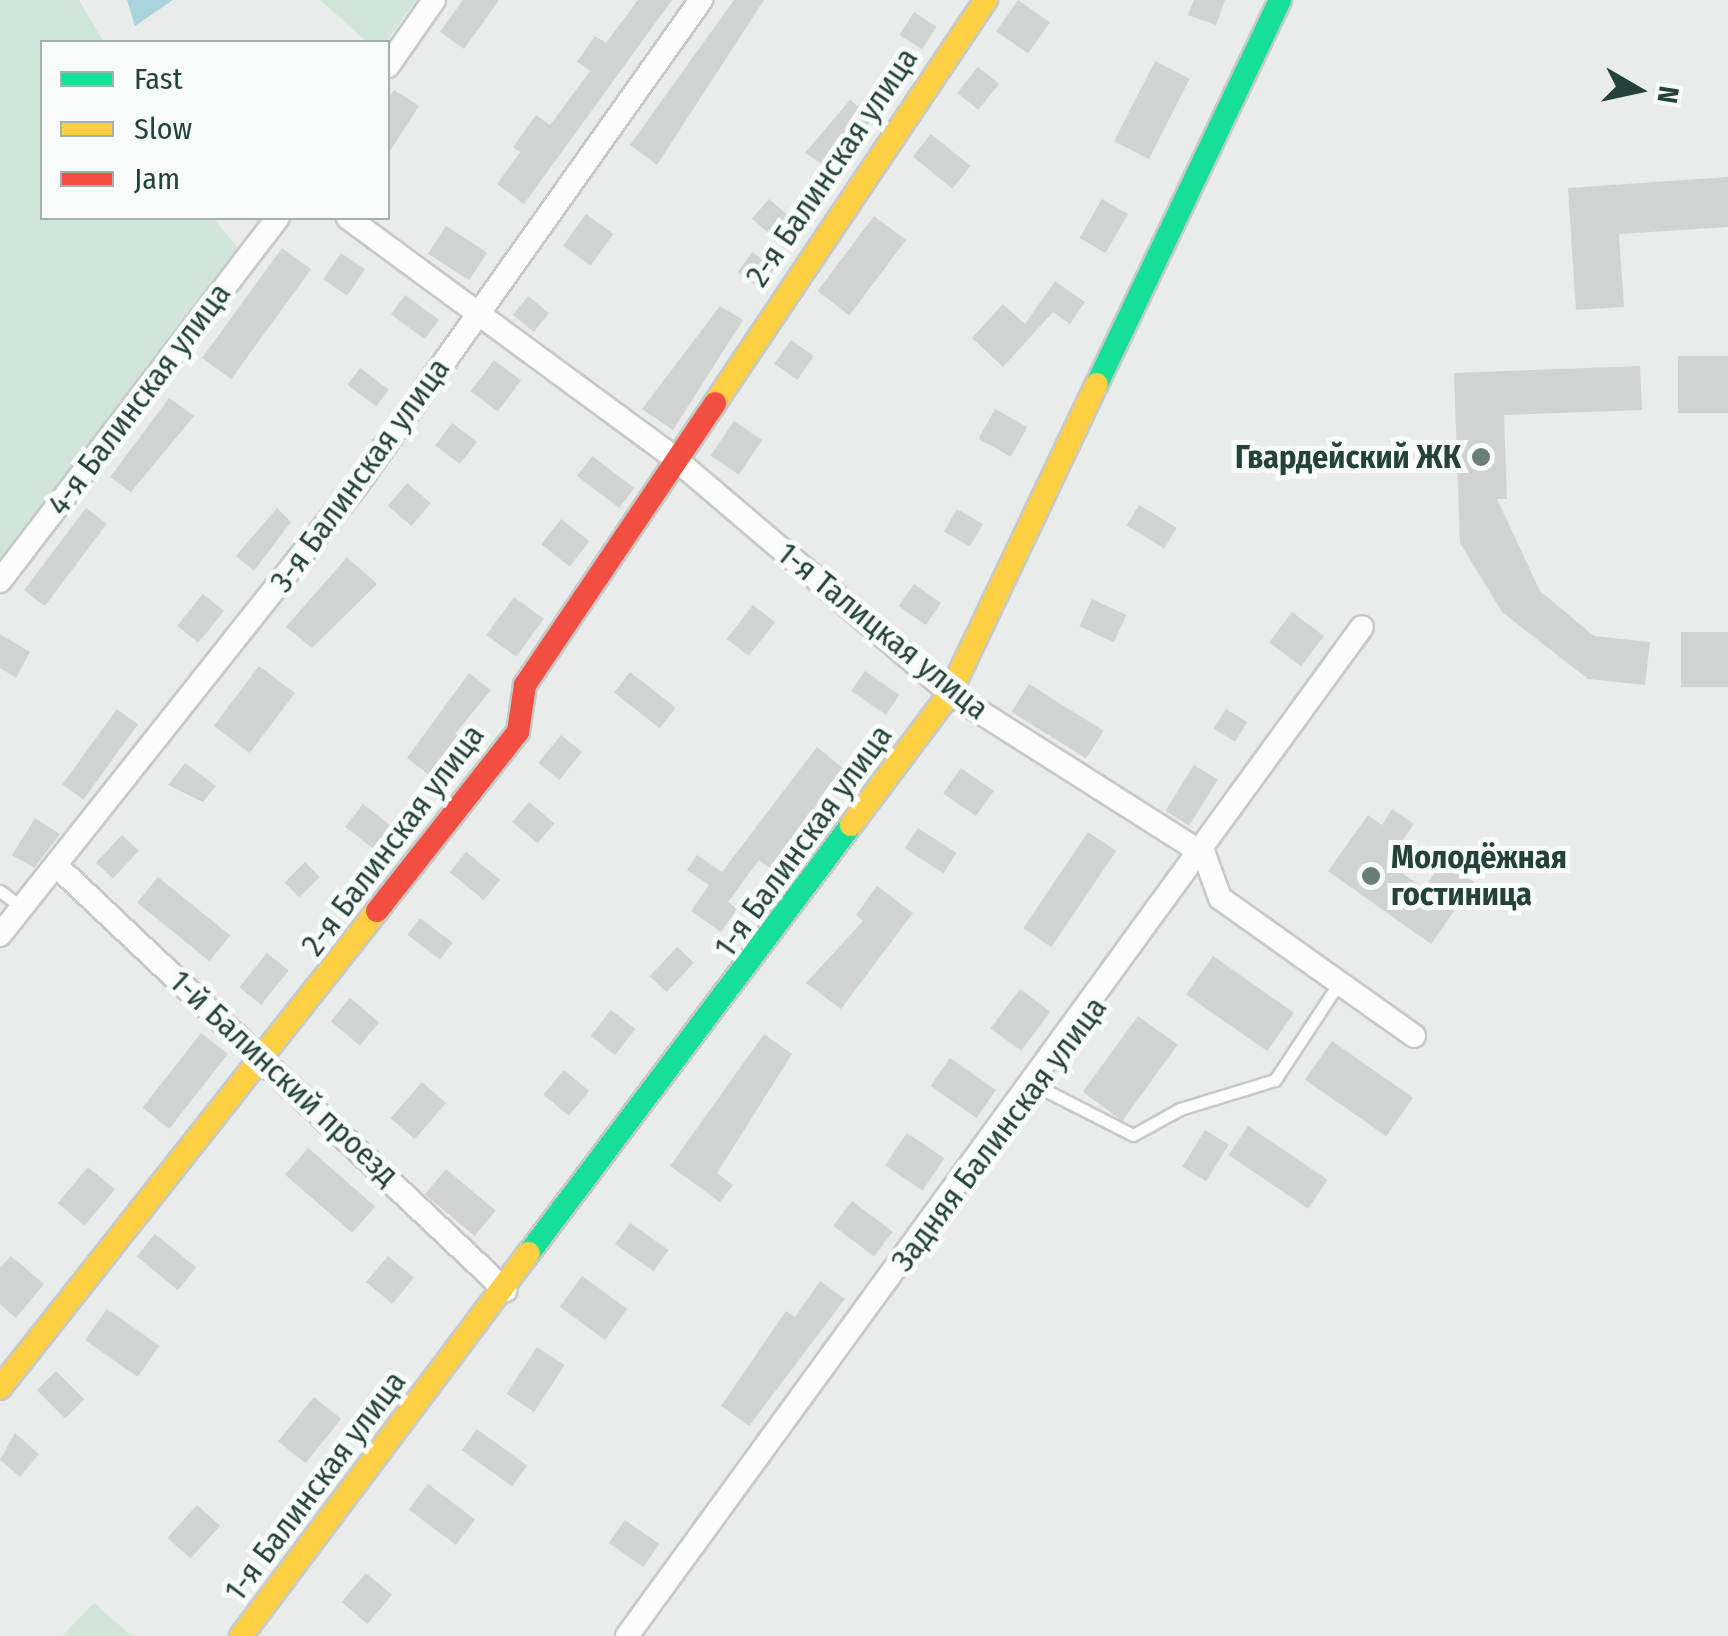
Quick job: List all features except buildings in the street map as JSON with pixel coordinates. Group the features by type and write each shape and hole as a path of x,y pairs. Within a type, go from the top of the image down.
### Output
{"main road":[{"name":"2-я Балинская улица","path":"0,1388 267,1059 518,732 526,685 672,457 986,0"},
{"name":"1-я Балинская улица","path":"240,1636 505,1290 950,692 1280,0"}],"street":[{"path":"390,63 434,0"},
{"name":"3-я Балинская улица","path":"0,935 20,906 60,869 478,314 701,0"},
{"name":"4-я Балинская улица","path":"0,581 276,220"},
{"name":"1-я Талицкая улица","path":"351,220 672,457 950,692 1204,854"},
{"name":"Задняя Балинская улица","path":"627,1636 1204,854 1230,799 1362,628"},
{"path":"1204,854 1220,898 1414,1036"},
{"name":"1-й Балинский проезд","path":"60,869 267,1059 505,1290"}],"lane":[{"path":"0,891 20,906"},
{"path":"1034,1084 1134,1135 1180,1110 1275,1080 1339,983"}],"green space":[{"path":"0,0 79,0 103,40 40,40 40,220 215,220 244,256 0,562"},
{"path":"320,0 416,0 387,40 365,40"},
{"path":"94,1603 132,1636 62,1636"}],"water":[{"path":"127,0 173,0 135,26"}],"traffic: fast":[{"path":"1097,384 1280,0"},
{"path":"529,1253 851,825"}],"traffic: slow":[{"path":"715,403 986,0"},
{"path":"851,825 950,693 1097,384"},
{"path":"0,1388 377,911"},
{"path":"241,1636 529,1253"}],"traffic: jam":[{"path":"377,911 518,732 525,685 715,403"}],"place":[{"name":"Гвардейский ЖК","path":"1481,457"},
{"name":"Молодёжная гостиница","path":"1371,876"}]}
